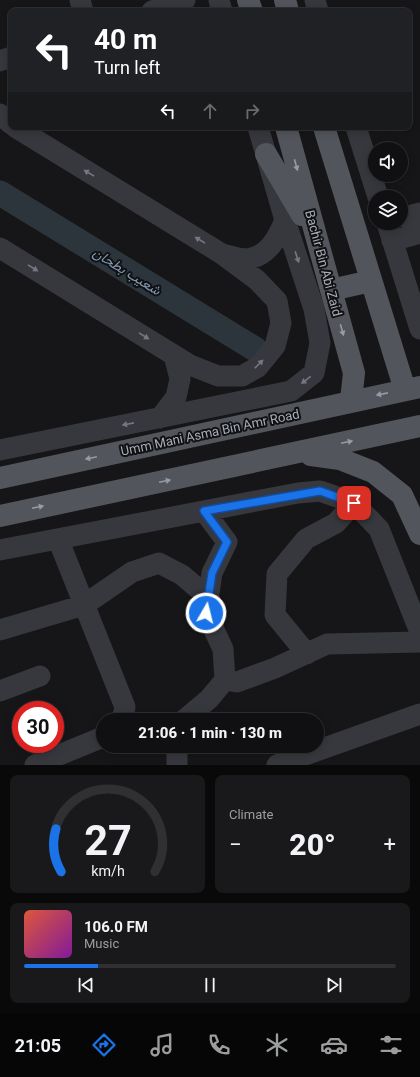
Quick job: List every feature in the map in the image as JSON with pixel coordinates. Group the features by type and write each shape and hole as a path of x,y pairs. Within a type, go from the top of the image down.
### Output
{"main road":[{"name":"Bachir Bin Abi Zaid","path":"287,130 354,373 351,400"},
{"path":"325,130 371,281 412,388"},
{"path":"266,154 317,239"},
{"path":"331,290 371,281"},
{"name":"Umm Mani Asma Bin Amr Road","path":"0,478 351,400 412,388"},
{"path":"0,516 420,426"},
{"path":"294,453 340,458 373,472 402,495 420,534"}],"street":[{"path":"161,8 185,0"},
{"path":"0,114 8,121"},
{"path":"0,248 190,365 218,376 242,376 258,367 275,346 281,323 277,302 257,280 222,254 20,130"},
{"path":"0,450 292,391 314,373 320,343 314,309 285,220 259,130"},
{"path":"357,130 376,190"},
{"path":"408,216 420,213"},
{"path":"222,254 247,259 266,252 279,235 285,220"},
{"path":"420,233 389,232 420,329"},
{"path":"160,418 176,397 179,385 180,379 174,355"},
{"path":"0,550 204,511 320,491 354,503 379,530 420,632"},
{"path":"307,654 275,615 277,574 306,539 336,523 354,503"},
{"path":"192,713 209,698 225,680 223,649 206,613 212,573 227,542 204,511"},
{"path":"58,539 125,707 124,713"},
{"path":"0,630 84,605 132,572 159,563 182,575 209,598"},
{"path":"225,680 237,682 307,654 327,644 420,642"},
{"path":"0,691 40,676"},
{"path":"290,763 420,714"},
{"path":"35,765 96,740"},
{"path":"177,753 177,765"}],"waterway":[{"name":"شعيب بطحان","path":"0,193 255,349"}],"route":[{"path":"206,613 212,573 227,542 204,511 298,493 320,491 354,503"}]}
